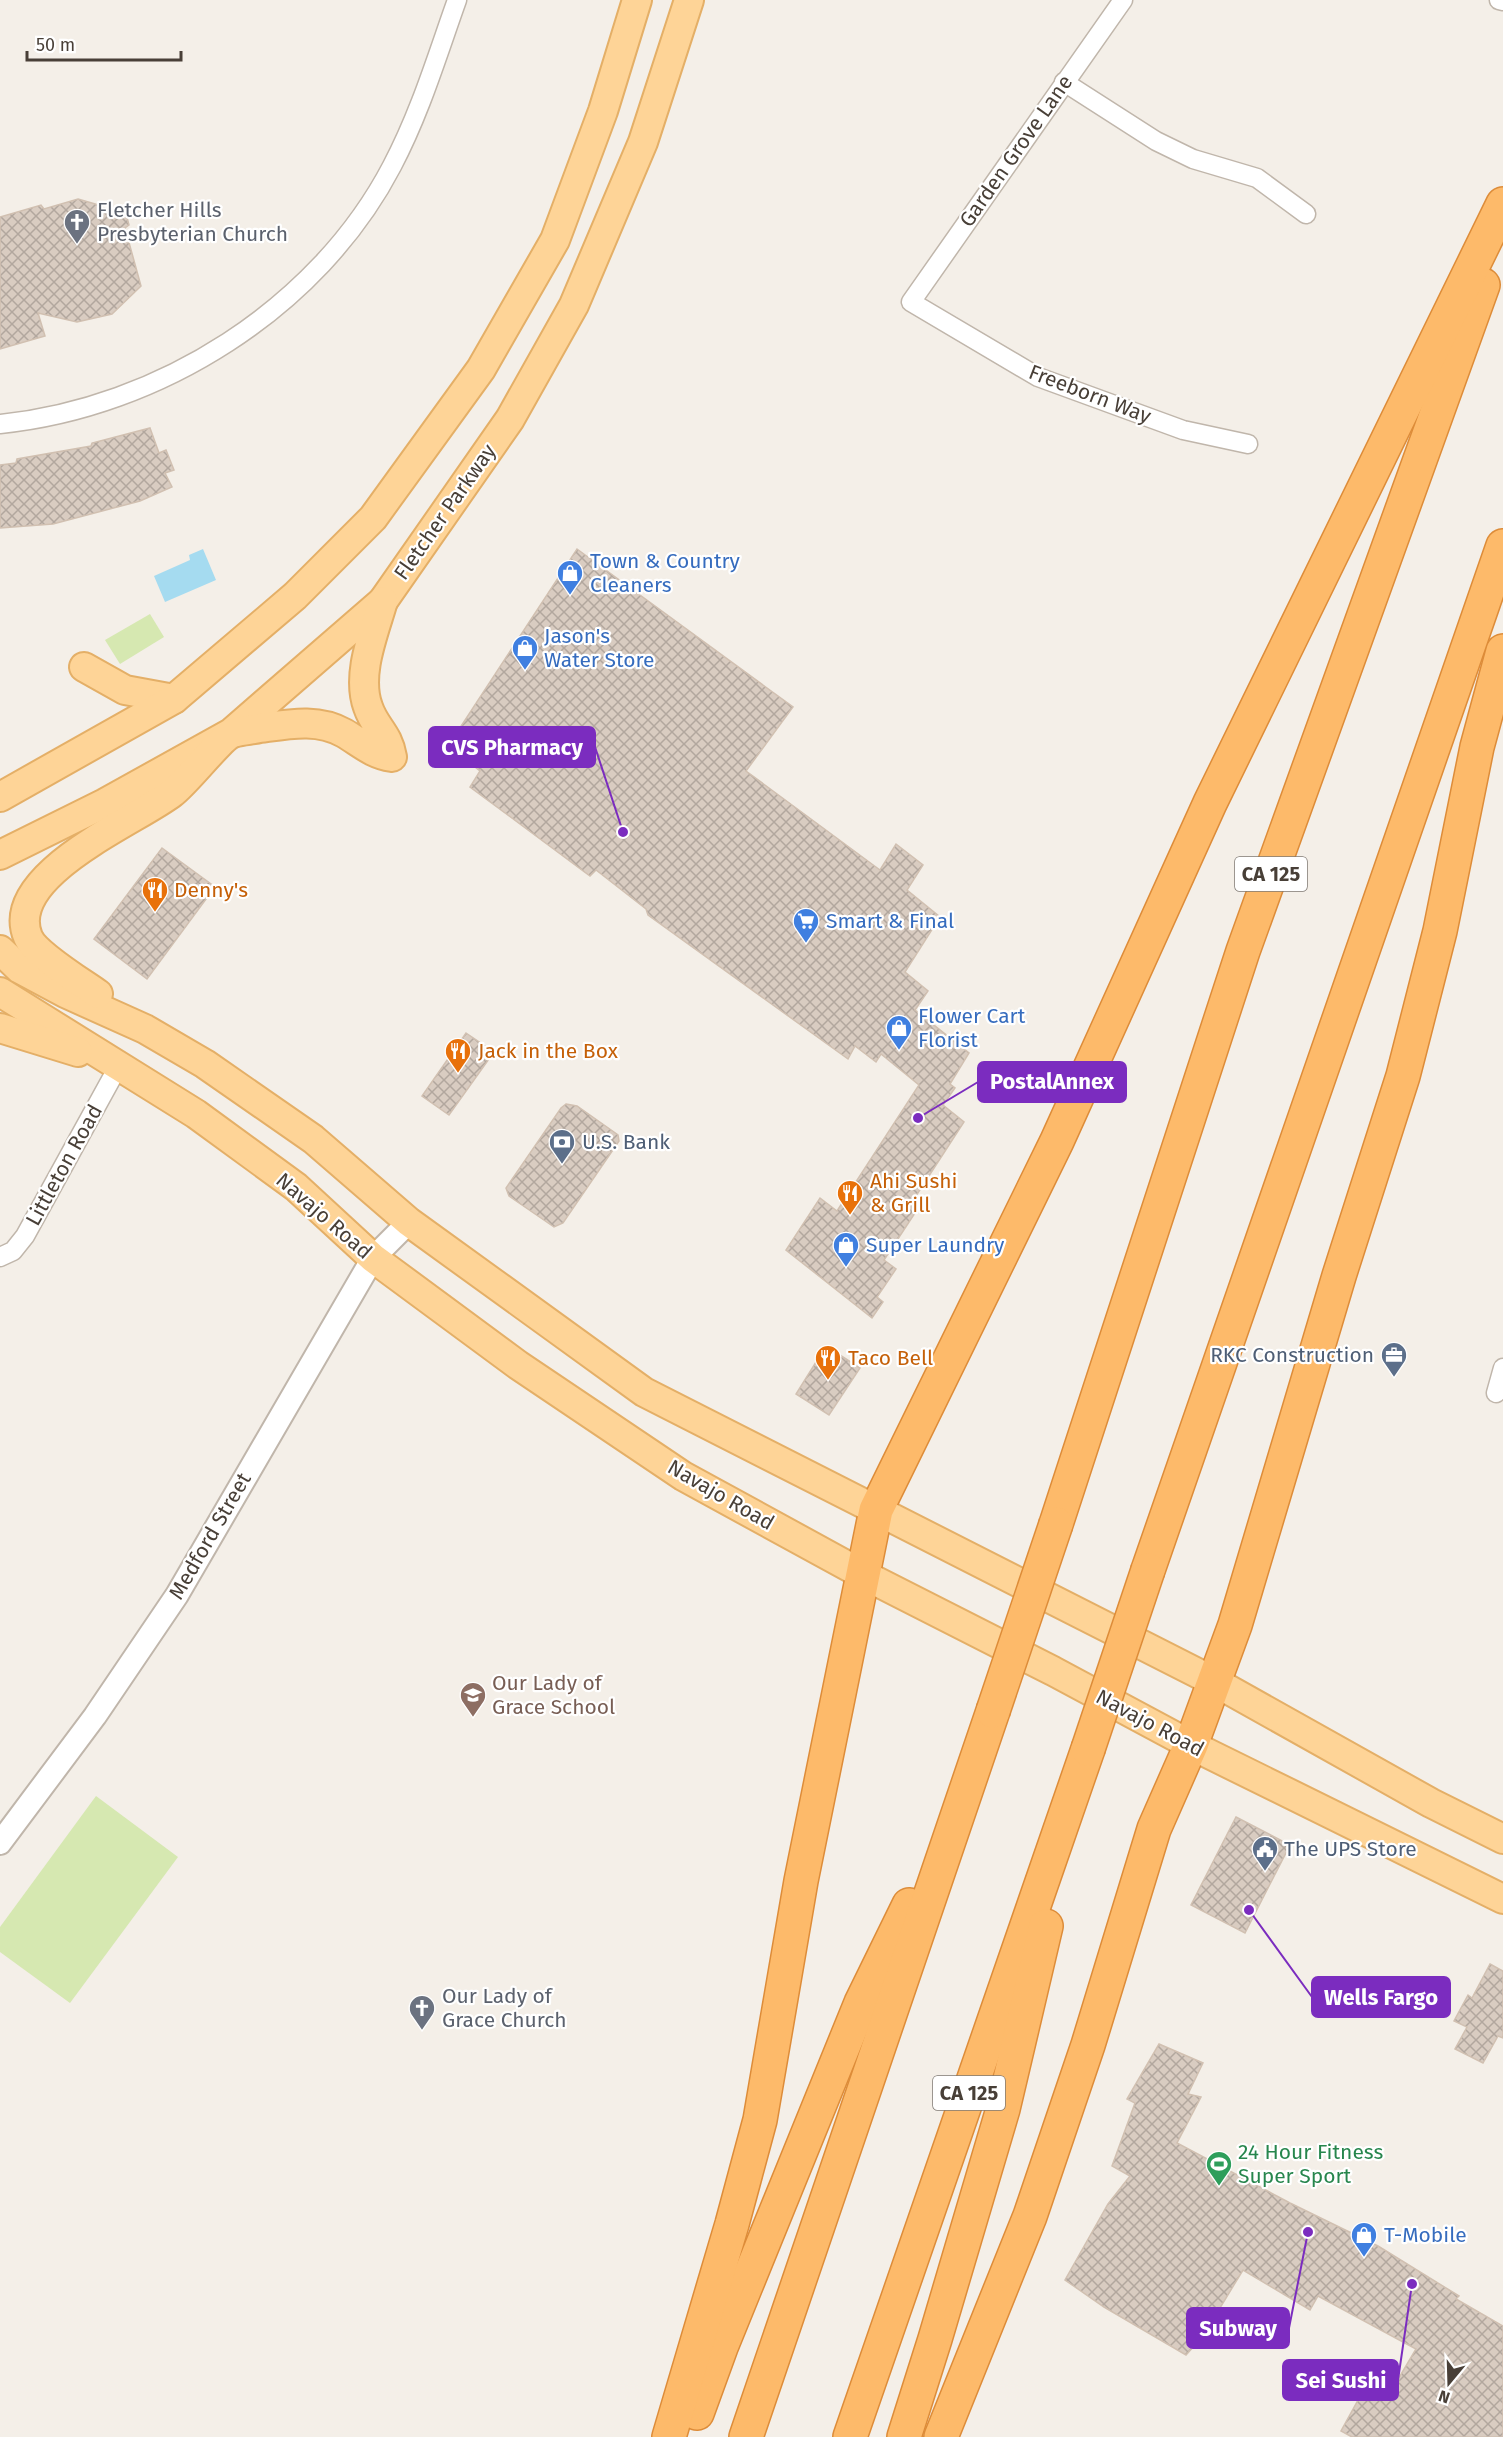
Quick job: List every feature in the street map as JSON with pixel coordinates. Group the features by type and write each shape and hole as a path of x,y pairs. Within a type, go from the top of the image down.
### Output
{"highway":[{"path":"669,2437 760,2120 801,1881 876,1510 1057,1141 1215,792 1503,204"},
{"name":"CA 125","path":"746,2437 1056,1524 1243,951 1503,230"},
{"name":"CA 125","path":"850,2437 1503,546"},
{"path":"941,2437 1030,2216 1088,2045 1154,1830 1191,1745 1238,1613 1339,1276 1403,1076 1440,931 1477,747 1503,651"},
{"path":"904,2437 1003,2109 1088,1749"},
{"path":"688,2437 721,2347 861,2003 970,1779"}],"main road":[{"path":"0,797 174,699 295,596 373,518 481,369 555,240 603,111 638,0"},
{"name":"Fletcher Parkway","path":"0,855 105,803 231,733 384,602 510,419 574,305 643,142 688,0"},
{"path":"145,1029 39,951 28,938 25,923 27,908 34,894 78,850 173,793 231,733 294,723 314,723 329,726 344,733 368,750 392,757 390,743 372,719 364,690 366,670 384,602"},
{"path":"84,667 125,690 174,699"},
{"path":"0,950 20,969 145,1029 205,1064 314,1139 409,1222 644,1392 1215,1682 1431,1803 1503,1839"},
{"name":"Navajo Road","path":"0,992 196,1114 296,1187 373,1258 518,1365 683,1476 864,1575 1043,1666 1191,1745 1428,1864 1503,1899"},
{"path":"0,1028 119,1065"}],"street":[{"path":"0,424 85,407 156,381 237,336 306,279 354,225 392,167 420,105 457,0"},
{"name":"Garden Grove Lane","path":"911,302 1123,0"},
{"path":"1064,82 1156,141 1193,159 1257,178 1306,214"},
{"name":"Freeborn Way","path":"911,302 1038,377 1183,430 1248,444"},
{"name":"Littleton Road","path":"0,1257 13,1251 25,1236 119,1065"},
{"name":"Medford Street","path":"0,1843 95,1716 177,1595 373,1258 409,1222"},
{"path":"1496,1393 1503,1368"}],"green space":[{"path":"150,614 164,637 120,664 105,640"},
{"path":"96,1796 178,1857 70,2003 0,1952 0,1927"}],"water":[{"path":"203,549 216,580 165,602 154,576 190,560 189,555"}],"building":[{"path":"78,199 102,206 110,214 125,210 129,225 125,228 141,286 112,314 77,322 38,313 45,336 0,349 0,217 41,205 44,209"},
{"path":"150,428 159,453 166,450 174,470 165,473 172,487 140,501 53,524 0,528 0,465 16,463 17,459 91,446 92,443"},
{"path":"577,549 793,707 746,771 880,870 896,844 923,865 907,890 940,917 905,972 928,991 915,1010 969,1053 950,1084 955,1088 943,1105 964,1122 912,1202 919,1207 884,1260 896,1269 877,1297 883,1302 872,1318 786,1250 820,1198 837,1211 919,1085 881,1054 876,1062 855,1046 848,1059 648,915 646,909 596,870 590,876 470,787 480,771 448,746"},
{"name":"Denny's","path":"162,848 215,887 147,979 94,939"},
{"name":"Jack in the Box","path":"466,1033 494,1052 449,1115 422,1096"},
{"name":"U.S. Bank","path":"566,1104 577,1106 618,1135 619,1141 563,1223 554,1227 509,1196 506,1188"},
{"name":"Taco Bell","path":"826,1346 860,1368 829,1415 796,1394"},
{"path":"1236,1817 1290,1845 1245,1933 1191,1905"},
{"path":"1490,1964 1503,1971 1503,2038 1498,2036 1483,2063 1455,2049 1467,2027 1454,2021 1468,1995 1472,1998"},
{"path":"1159,2044 1203,2063 1188,2094 1201,2097 1177,2143 1290,2203 1378,2246 1459,2296 1456,2299 1503,2326 1503,2437 1352,2437 1341,2431 1368,2382 1390,2393 1416,2349 1318,2296 1310,2310 1243,2270 1203,2336 1186,2355 1104,2307 1065,2280 1108,2204 1130,2176 1112,2166 1135,2103 1127,2099"}],"place":[{"name":"Fletcher Hills Presbyterian Church","path":"77,245"},
{"name":"Town & Country Cleaners","path":"570,596"},
{"name":"Jason's Water Store","path":"525,671"},
{"name":"CVS Pharmacy","path":"623,832"},
{"name":"Denny's","path":"155,913"},
{"name":"Smart & Final","path":"806,944"},
{"name":"Flower Cart Florist","path":"899,1051"},
{"name":"Jack in the Box","path":"458,1074"},
{"name":"PostalAnnex","path":"918,1118"},
{"name":"U.S. Bank","path":"562,1165"},
{"name":"Ahi Sushi & Grill","path":"850,1216"},
{"name":"Super Laundry","path":"846,1268"},
{"name":"RKC Construction","path":"1394,1378"},
{"name":"Taco Bell","path":"828,1381"},
{"name":"Our Lady of Grace School","path":"473,1718"},
{"name":"The UPS Store","path":"1265,1872"},
{"name":"Wells Fargo","path":"1249,1910"},
{"name":"Our Lady of Grace Church","path":"422,2031"},
{"name":"24 Hour Fitness Super Sport","path":"1219,2187"},
{"name":"Subway","path":"1308,2232"},
{"name":"T-Mobile","path":"1364,2258"},
{"name":"Sei Sushi","path":"1412,2284"}]}
